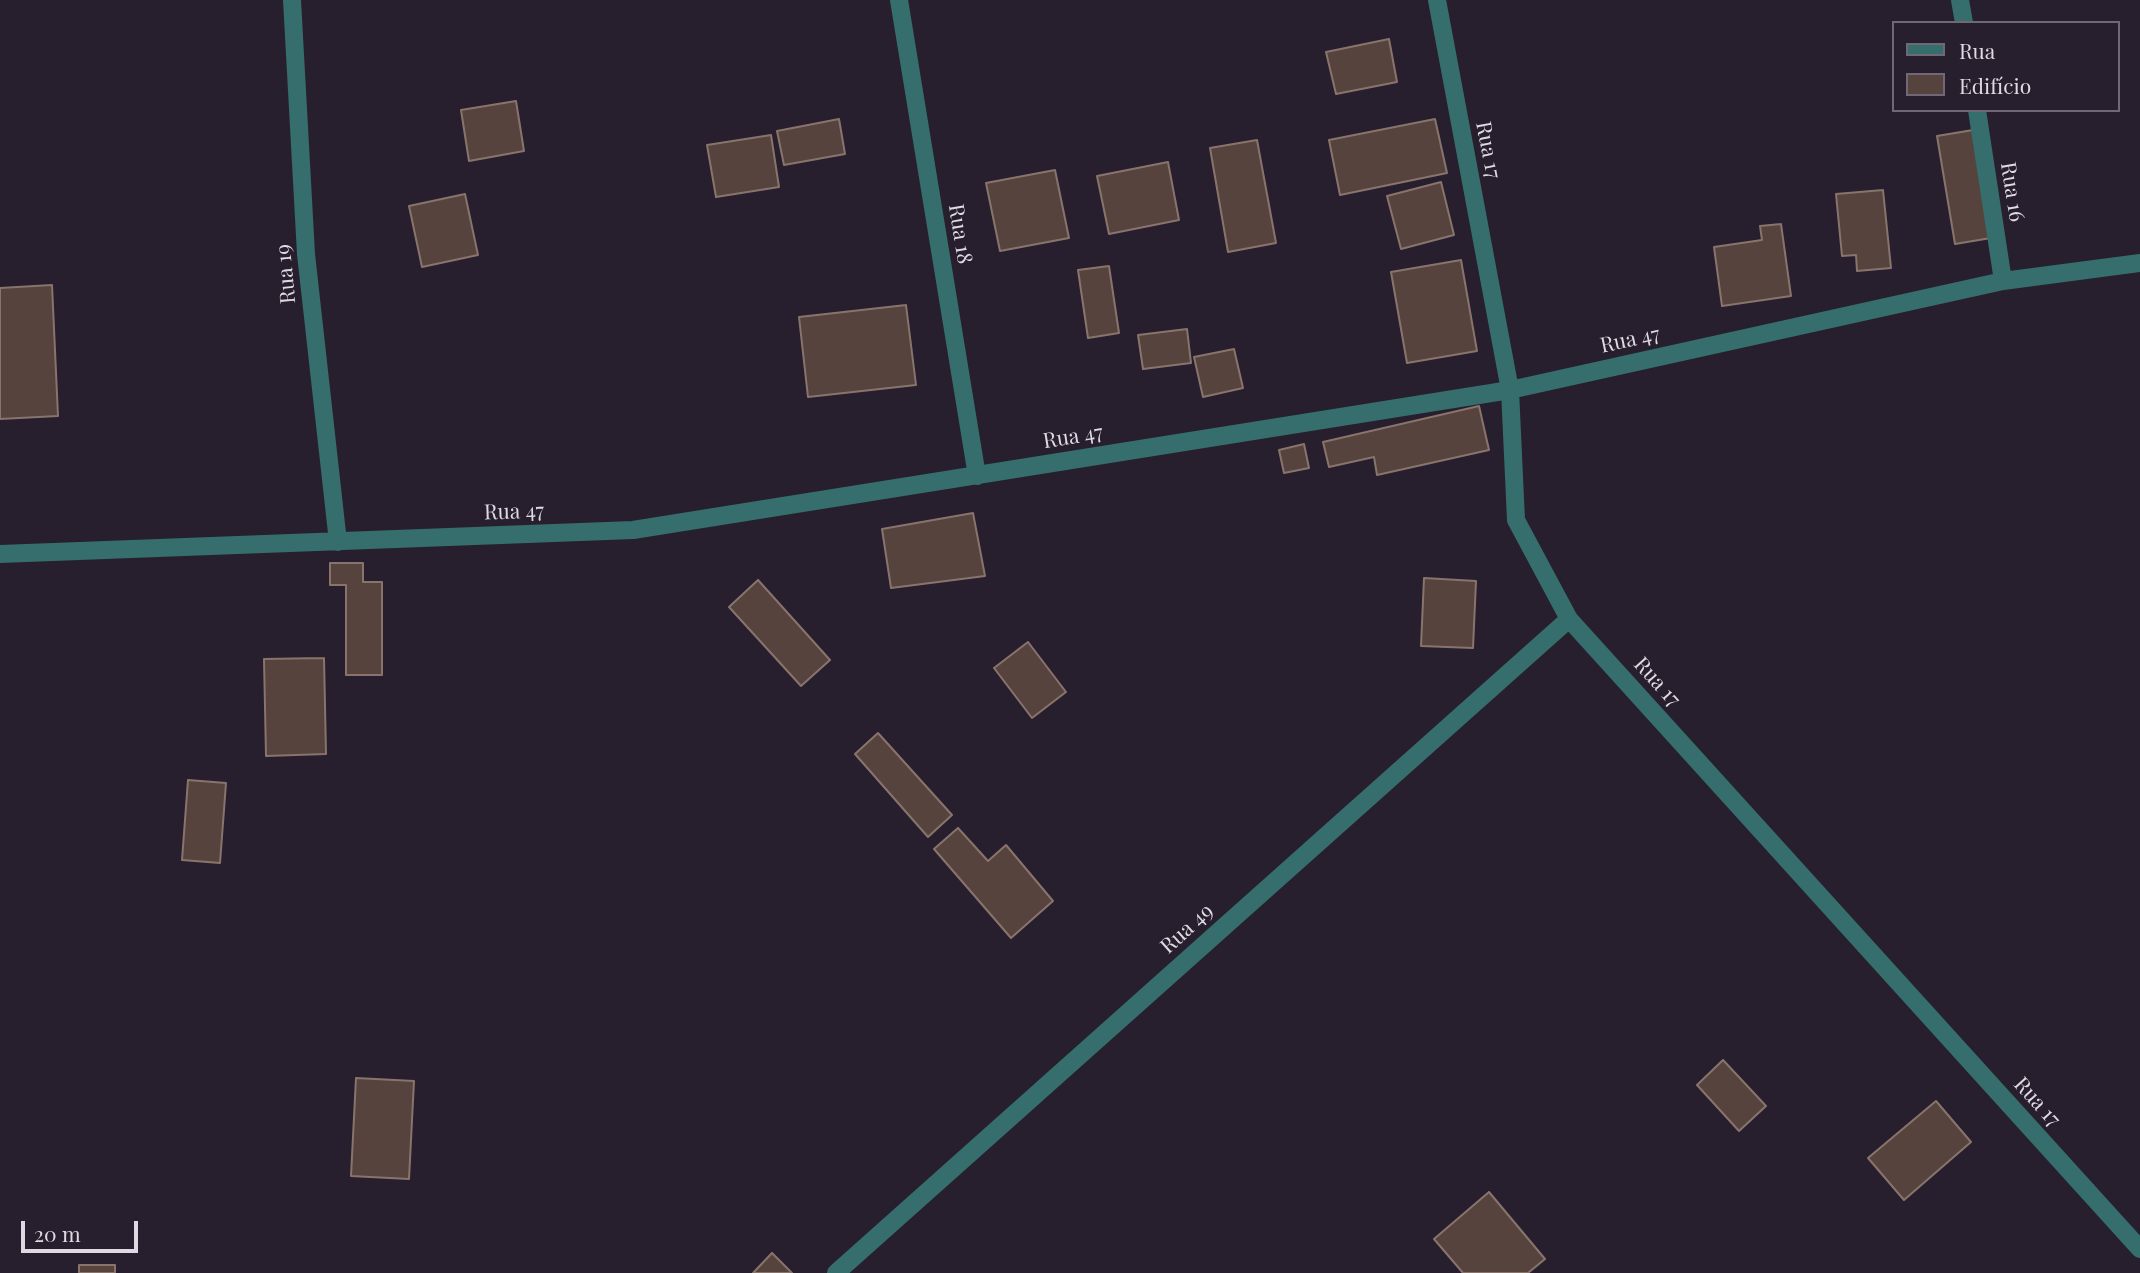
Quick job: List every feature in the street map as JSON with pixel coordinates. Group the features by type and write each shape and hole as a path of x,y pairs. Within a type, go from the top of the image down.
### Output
{"street":[{"name":"Rua 19","path":"292,0 306,254 338,542"},
{"name":"Rua 18","path":"899,0 977,476"},
{"name":"Rua 17","path":"1437,0 1510,390 1516,520 1569,619 2140,1249"},
{"path":"1960,0 1964,21"},
{"name":"Rua 16","path":"1977,112 2003,281"},
{"name":"Rua 47","path":"0,554 633,530 1510,390 2003,281 2140,263"},
{"name":"Rua 49","path":"836,1273 1569,619"}],"building":[{"path":"1389,39 1397,82 1336,94 1326,52"},
{"path":"516,101 524,151 469,161 461,110"},
{"path":"839,119 845,154 784,165 777,131"},
{"path":"1435,119 1447,173 1340,195 1329,140"},
{"path":"1973,130 1991,238 1955,244 1937,136"},
{"path":"771,135 779,187 716,197 707,145"},
{"path":"1257,140 1276,243 1228,252 1210,148"},
{"path":"1168,162 1179,220 1109,234 1097,176"},
{"path":"1055,170 1069,238 1000,251 986,183"},
{"path":"1441,182 1454,235 1401,249 1387,196"},
{"path":"1883,190 1891,268 1857,271 1856,255 1842,256 1836,194"},
{"path":"465,194 478,255 422,267 409,206"},
{"path":"1781,224 1791,296 1722,306 1714,247 1762,240 1760,226"},
{"path":"1461,260 1477,351 1407,363 1391,272"},
{"path":"1109,266 1119,333 1088,338 1078,270"},
{"path":"52,285 58,416 0,419 0,288"},
{"path":"906,305 916,385 808,397 799,317"},
{"path":"1187,329 1191,363 1143,369 1138,335"},
{"path":"1234,349 1243,388 1203,397 1194,357"},
{"path":"1479,406 1489,450 1377,475 1374,457 1329,467 1323,442"},
{"path":"1304,444 1309,468 1284,473 1279,450"},
{"path":"973,513 985,576 891,588 882,529"},
{"path":"330,563 363,563 363,582 382,582 382,675 346,675 346,585 330,585"},
{"path":"1424,578 1476,581 1473,648 1421,646"},
{"path":"758,580 830,660 801,686 729,607"},
{"path":"1028,642 1066,692 1032,718 994,668"},
{"path":"324,658 326,754 266,756 264,659"},
{"path":"878,733 952,815 928,837 855,754"},
{"path":"188,780 226,783 220,863 182,860"},
{"path":"958,828 988,861 1006,845 1053,901 1011,938 934,849"},
{"path":"1723,1060 1766,1106 1739,1131 1697,1085"},
{"path":"356,1078 414,1081 409,1179 351,1176"},
{"path":"1936,1101 1971,1142 1904,1200 1868,1158"},
{"path":"1489,1192 1545,1259 1528,1273 1463,1273 1434,1239"},
{"path":"772,1253 792,1273 753,1273"},
{"path":"79,1265 115,1265 115,1273 79,1273"}]}
